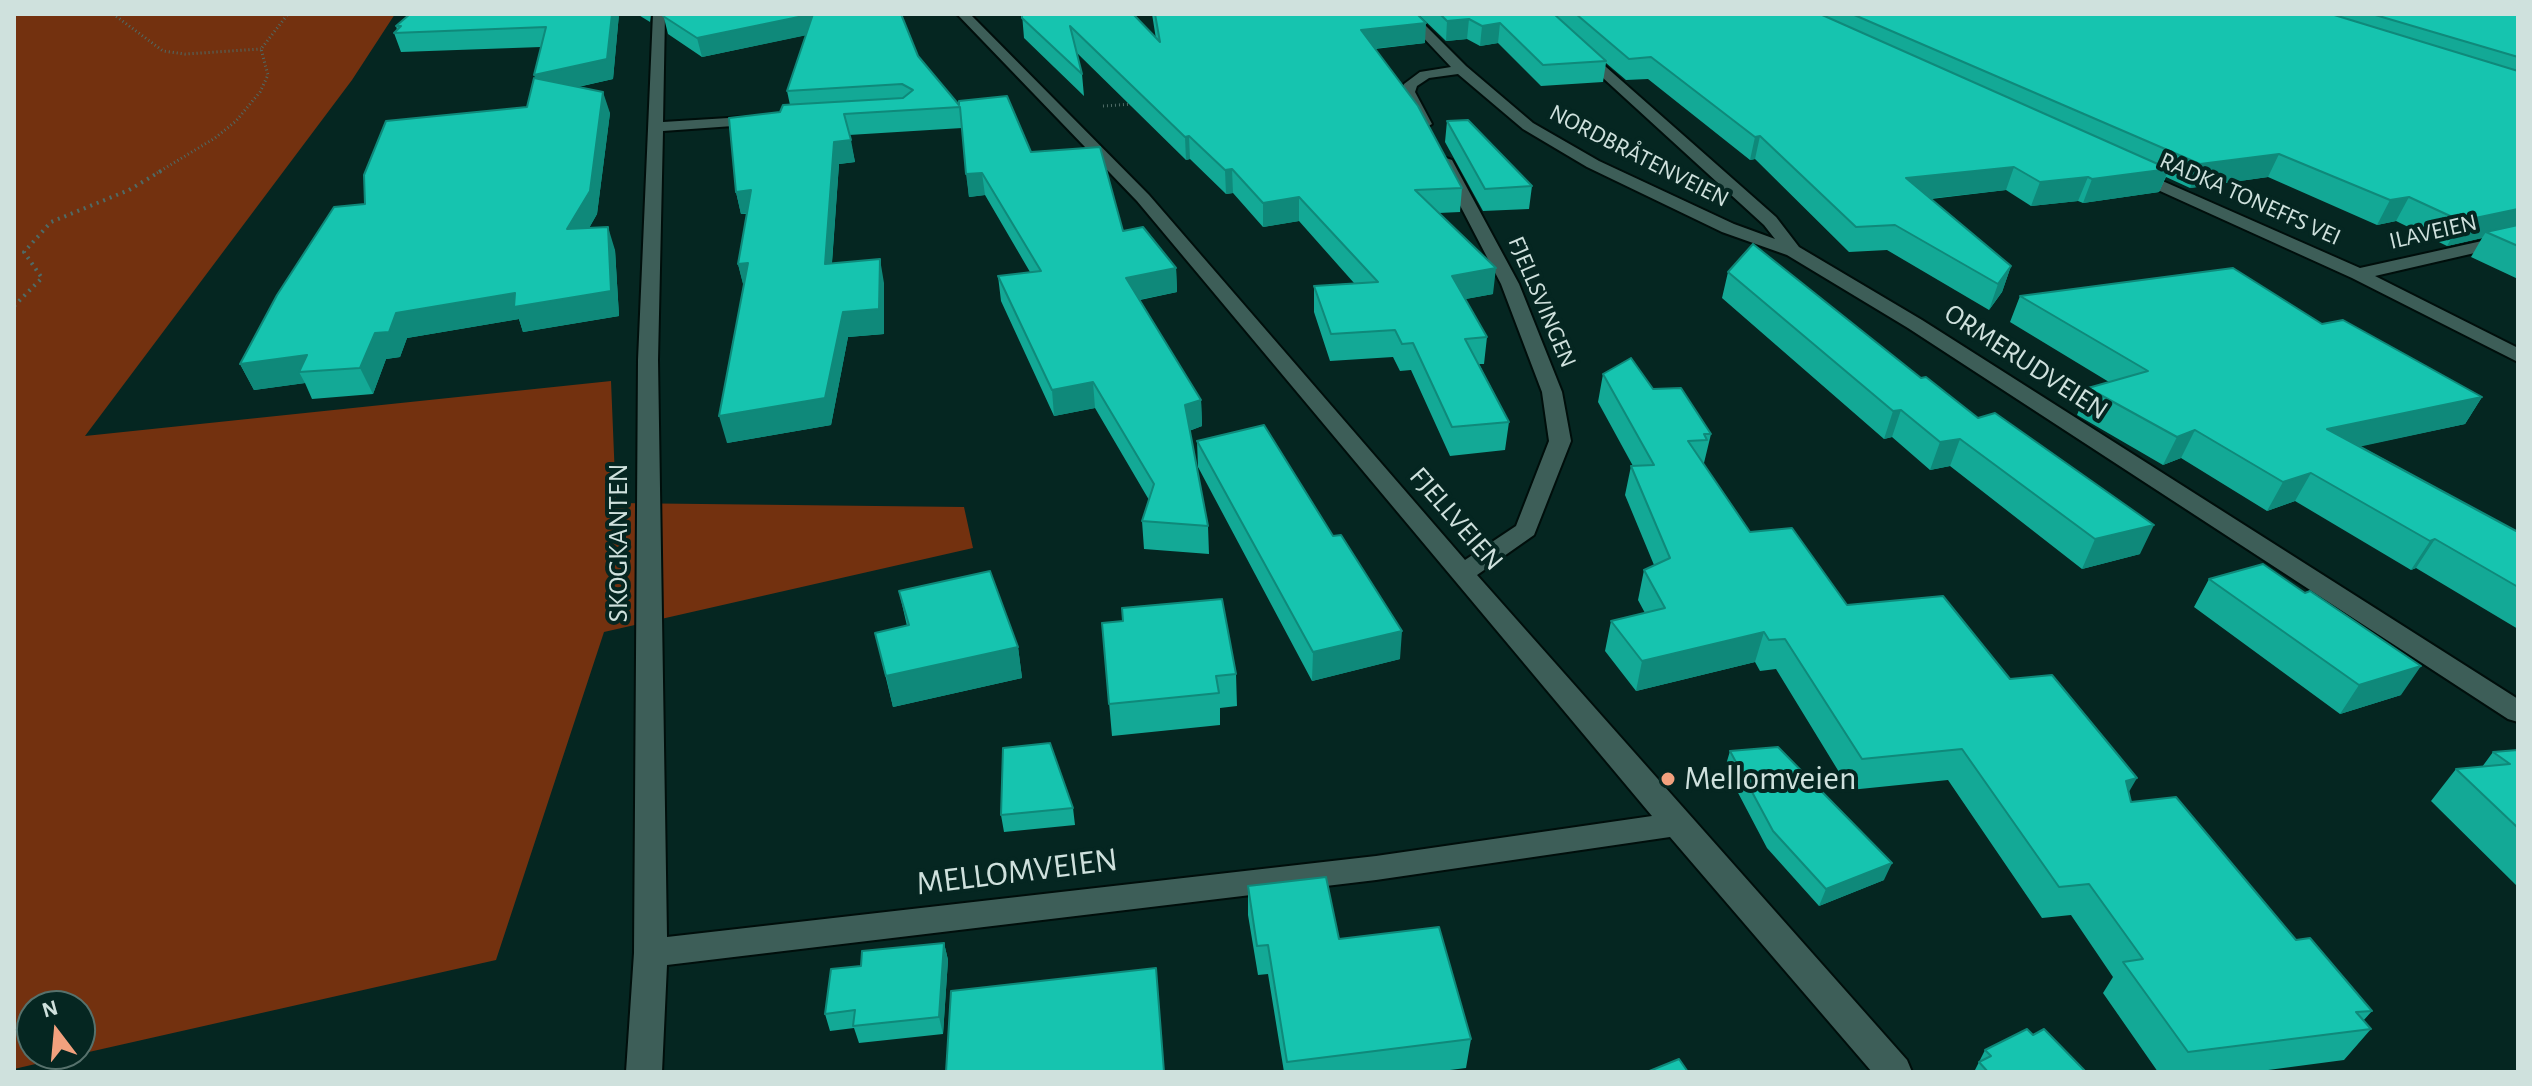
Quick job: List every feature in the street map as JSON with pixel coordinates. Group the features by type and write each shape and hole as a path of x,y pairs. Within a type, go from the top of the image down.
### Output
{"street":[{"name":"SKOGKANTEN","path":"644,1072 651,953 648,360 659,14"},
{"name":"FJELLVEIEN","path":"963,14 1143,198 1677,824 1894,1072"},
{"name":"NORDBRÅTENVEIEN","path":"1407,14 1461,69 1528,126 1593,164 1728,228 1793,251"},
{"name":"ORMERUDVEIEN","path":"1539,14 1770,221 1793,251 1915,324 2518,712"},
{"name":"FJELLSVINGEN","path":"1461,69 1425,75 1411,84 1408,92 1510,284 1552,392 1560,441 1526,530 1463,573"},
{"path":"655,127 773,119"},
{"name":"RADKA TONEFFS VEI","path":"2114,164 2358,274 2518,356"},
{"name":"ILAVEIEN","path":"2358,274 2518,238"},
{"name":"MELLOMVEIEN","path":"651,953 1360,870 1607,837 1677,824"}],"path":[{"path":"113,14 163,51 185,54 261,49 288,14"},
{"path":"14,306 42,278 24,252 51,222 129,190 226,129 250,106 268,75 261,49"},
{"path":"1058,109 1134,104"}],"shaded area":[{"path":"14,14 395,14 352,80 85,436 611,381 616,503 964,507 973,548 604,632 496,960 96,1050 96,990 16,990 14,1069"}],"building":[{"path":"410,14 612,14 607,59 534,75 546,27 394,33 401,26 396,26"},
{"path":"663,14 813,14 697,38"},
{"path":"813,14 901,14 918,56 959,105 959,101 1007,96 1031,152 1100,147 1123,231 1143,227 1176,268 1126,278 1201,400 1185,405 1208,526 1142,521 1154,484 1093,382 1052,390 998,276 1041,271 982,173 966,174 960,107 844,114 851,140 834,142 825,264 880,259 879,309 843,312 825,398 719,416 748,263 738,264 751,190 736,192 729,118 780,112 783,105 903,98 913,90 902,84 787,91"},
{"path":"1022,14 1133,14 1160,42 1155,14 1417,14 1426,23 1361,30 1418,106 1462,188 1415,190 1496,268 1452,276 1487,337 1465,339 1509,422 1452,427 1413,343 1402,344 1395,330 1331,334 1314,286 1378,282 1299,197 1263,203 1232,169 1225,170 1189,136 1185,137 1070,26 1082,74 1022,18"},
{"path":"1440,14 1554,14 1606,61 1543,65 1500,23 1482,26 1469,19 1447,21"},
{"path":"1576,14 1820,14 2169,169 2040,182 2014,167 1906,178 2011,266 1998,284 1895,225 1856,227 1760,136 1755,137 1651,57 1629,59"},
{"path":"1852,14 2331,14 2518,71 2518,209 2461,221 2409,197 2390,200 2279,154 2200,164"},
{"path":"2372,14 2518,14 2518,57"},
{"path":"534,78 603,92 590,191 567,229 608,227 611,291 514,307 515,293 396,313 389,332 375,333 360,368 299,372 307,355 240,364 277,295 334,207 365,204 364,175 386,121 527,107"},
{"path":"1468,120 1532,186 1485,189 1447,121"},
{"path":"2518,225 2518,246 2486,232"},
{"path":"1753,244 1921,378 1926,377 1978,418 1995,413 2154,525 2095,539 1960,439 1940,442 1901,410 1893,411 1728,272"},
{"path":"2233,268 2322,324 2343,320 2482,397 2327,429 2518,532 2518,587 2311,473 2283,482 2195,430 2177,437 2088,388 2148,371 2020,296"},
{"path":"1631,358 1653,389 1681,388 1711,434 1704,434 1707,440 1688,441 1750,532 1792,528 1847,605 1943,596 2010,679 2052,675 2137,778 2126,781 2131,802 2176,797 2296,940 2310,938 2372,1011 2356,1012 2371,1029 2188,1052 2123,962 2143,959 2089,884 2059,887 1962,749 1862,759 1785,639 1769,640 1764,632 1642,661 1611,621 1665,608 1644,570 1670,558 1631,466 1654,465 1603,374"},
{"path":"1264,425 1333,536 1341,535 1402,631 1313,652 1197,441"},
{"path":"2263,564 2305,593 2310,591 2421,666 2359,685 2209,579"},
{"path":"990,571 1018,647 886,676 875,633 909,625 899,591"},
{"path":"1222,599 1236,674 1216,676 1219,693 1109,704 1102,623 1123,621 1122,608"},
{"path":"1050,743 1073,808 1001,815 1003,748"},
{"path":"1778,747 1892,863 1826,889 1773,831 1730,751"},
{"path":"2518,750 2518,828 2456,769 2510,764 2493,752"},
{"path":"1326,877 1339,939 1439,927 1471,1039 1287,1062 1268,945 1257,946 1248,886"},
{"path":"944,943 939,1017 853,1026 855,1010 825,1014 831,969 861,966 862,951"},
{"path":"1156,968 1164,1072 946,1072 951,991"},
{"path":"2027,1029 2033,1035 2044,1029 2086,1072 1988,1072 1979,1062 1991,1056 1985,1050"},
{"path":"1679,1059 1688,1072 1647,1072"}],"place":[{"name":"Mellomveien","path":"1668,779"}]}
